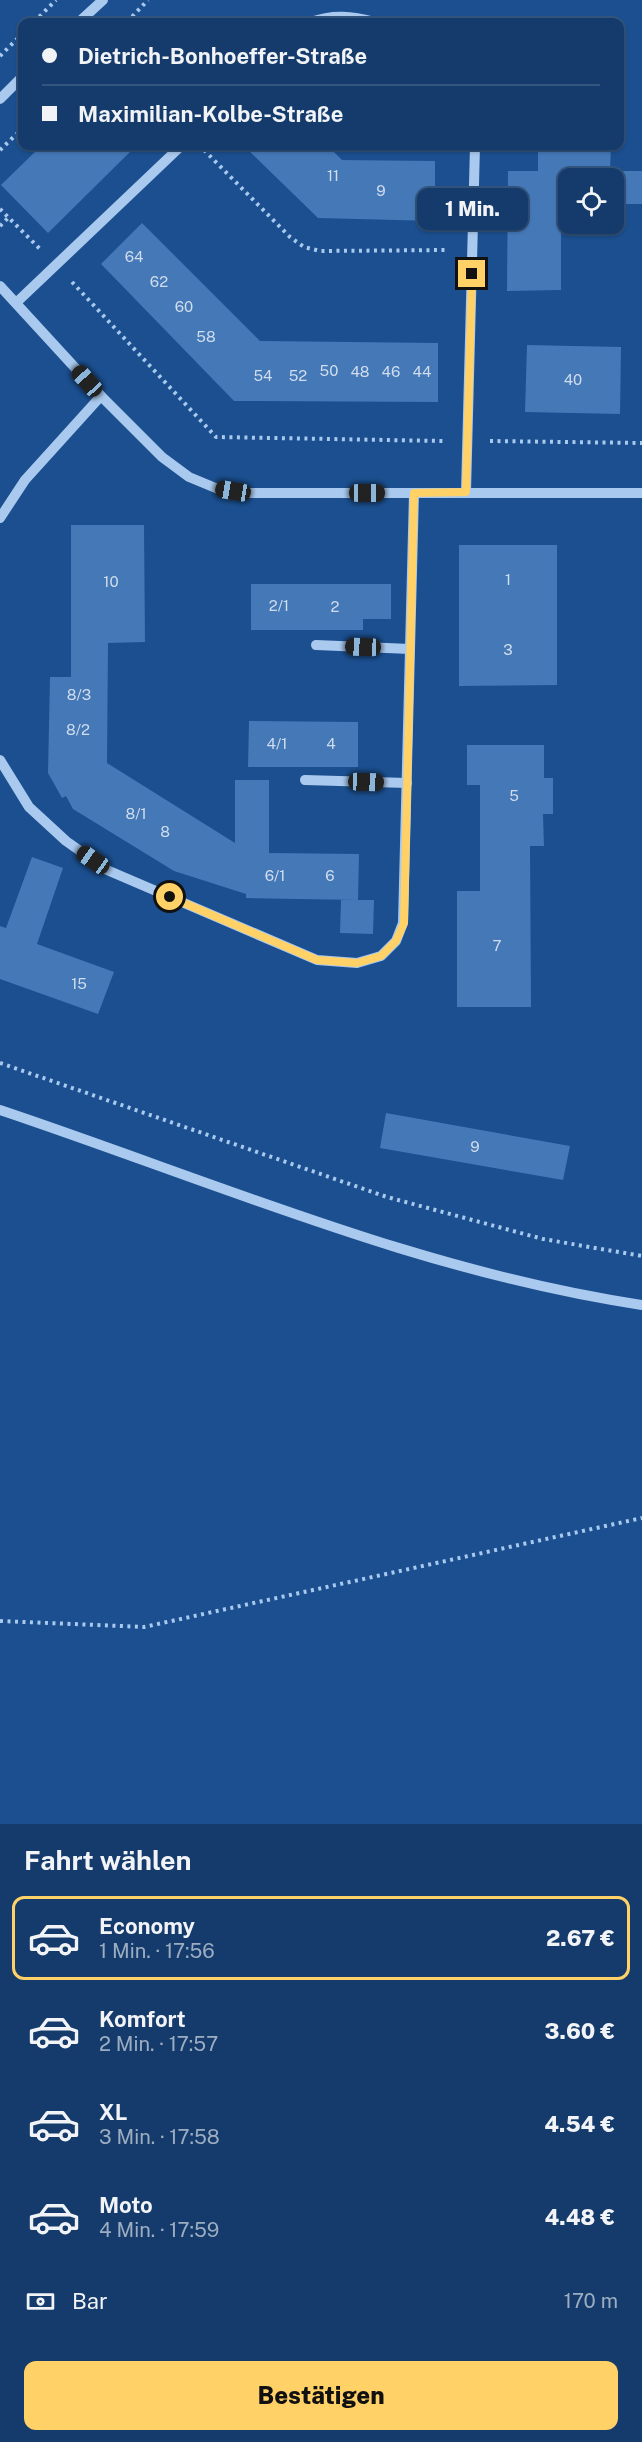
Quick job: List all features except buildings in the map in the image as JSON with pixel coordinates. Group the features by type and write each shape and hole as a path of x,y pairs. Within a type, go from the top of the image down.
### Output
{"street":[{"path":"83,18 102,0"},
{"path":"322,18 328,16 359,18"},
{"path":"0,99 18,81"},
{"path":"17,303 177,150"},
{"path":"466,492 475,150"},
{"path":"0,286 101,396 162,457 189,477 218,489 248,493 642,493"},
{"path":"0,518 25,480 101,396"},
{"path":"0,760 29,807 66,841 107,870 317,960 357,963 381,956 396,941 404,923 414,493"},
{"path":"316,645 410,648"},
{"path":"305,780 407,783"},
{"path":"0,1110 374,1242 582,1296 642,1305"}],"path":[{"path":"38,18 56,0"},
{"path":"131,18 148,0"},
{"path":"0,56 18,38"},
{"path":"0,150 18,133"},
{"path":"203,150 290,237 304,247 320,251 472,250"},
{"path":"0,209 56,265 216,437 642,443"},
{"path":"0,226 8,218"},
{"path":"0,1063 387,1197 543,1239 642,1256"},
{"path":"0,1621 144,1627 642,1518"}],"route":[{"path":"170,897 317,960 357,963 381,956 396,941 404,923 414,493 466,492 472,274"}]}
